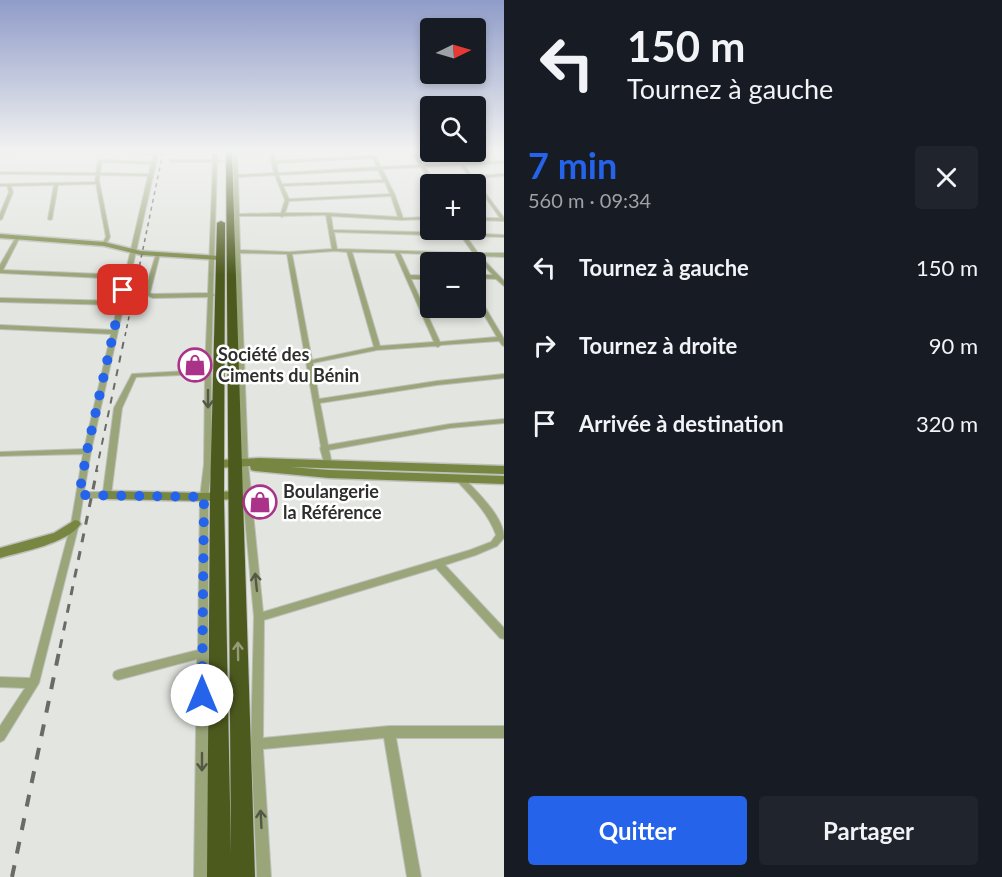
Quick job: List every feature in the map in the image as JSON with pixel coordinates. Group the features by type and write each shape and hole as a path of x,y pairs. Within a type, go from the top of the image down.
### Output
{"highway":[{"path":"219,877 211,496 217,258 222,193"},
{"path":"227,193 239,463 234,495 243,877"}],"street":[{"path":"0,219 11,193"},
{"path":"50,219 55,193"},
{"path":"100,193 108,237 104,244"},
{"path":"0,736 34,683 75,524 87,451 147,193"},
{"path":"235,193 239,463 259,617 257,744 264,877"},
{"path":"282,216 287,200 284,193"},
{"path":"287,200 393,195 401,219"},
{"path":"486,196 503,220"},
{"path":"236,215 328,214 420,218"},
{"path":"328,214 335,250"},
{"path":"486,219 503,220"},
{"path":"331,231 420,232"},
{"path":"486,234 504,236"},
{"path":"0,236 104,244 133,252 158,255 217,258 212,295 208,372 213,464 328,464 504,470"},
{"path":"18,237 0,271 126,277"},
{"path":"236,251 289,253 335,250 420,253"},
{"path":"348,251 377,348"},
{"path":"397,252 438,345"},
{"path":"289,253 328,464"},
{"path":"486,254 504,255"},
{"path":"158,255 147,294 153,296 212,295"},
{"path":"486,266 504,284"},
{"path":"408,277 420,277"},
{"path":"486,277 496,277"},
{"path":"0,300 120,303"},
{"path":"309,362 377,348 502,341 486,314"},
{"path":"0,327 114,332"},
{"path":"107,495 118,408 134,375 208,372"},
{"path":"317,401 437,382 504,376"},
{"path":"324,448 450,426 504,421"},
{"path":"0,454 87,451"},
{"path":"239,463 260,468 329,474 504,480"},
{"path":"259,617 438,564 494,544 501,536 489,511 459,478"},
{"path":"79,495 234,495"},
{"path":"201,877 203,653 211,496"},
{"path":"2,551 58,536 75,524"},
{"path":"438,564 504,636"},
{"path":"118,675 203,653"},
{"path":"0,682 34,683"},
{"path":"257,744 389,732 504,732"},
{"path":"389,732 414,877"}],"railway":[{"path":"125,336 155,193"},
{"path":"96,472 125,335"},
{"path":"60,648 97,470"},
{"path":"12,877 60,647"}],"place":[{"name":"Société des Ciments du Bénin","path":"195,365"},
{"name":"Boulangerie la Référence","path":"260,502"}],"route":[{"path":"123,290 79,495 204,497 202,695"}]}
